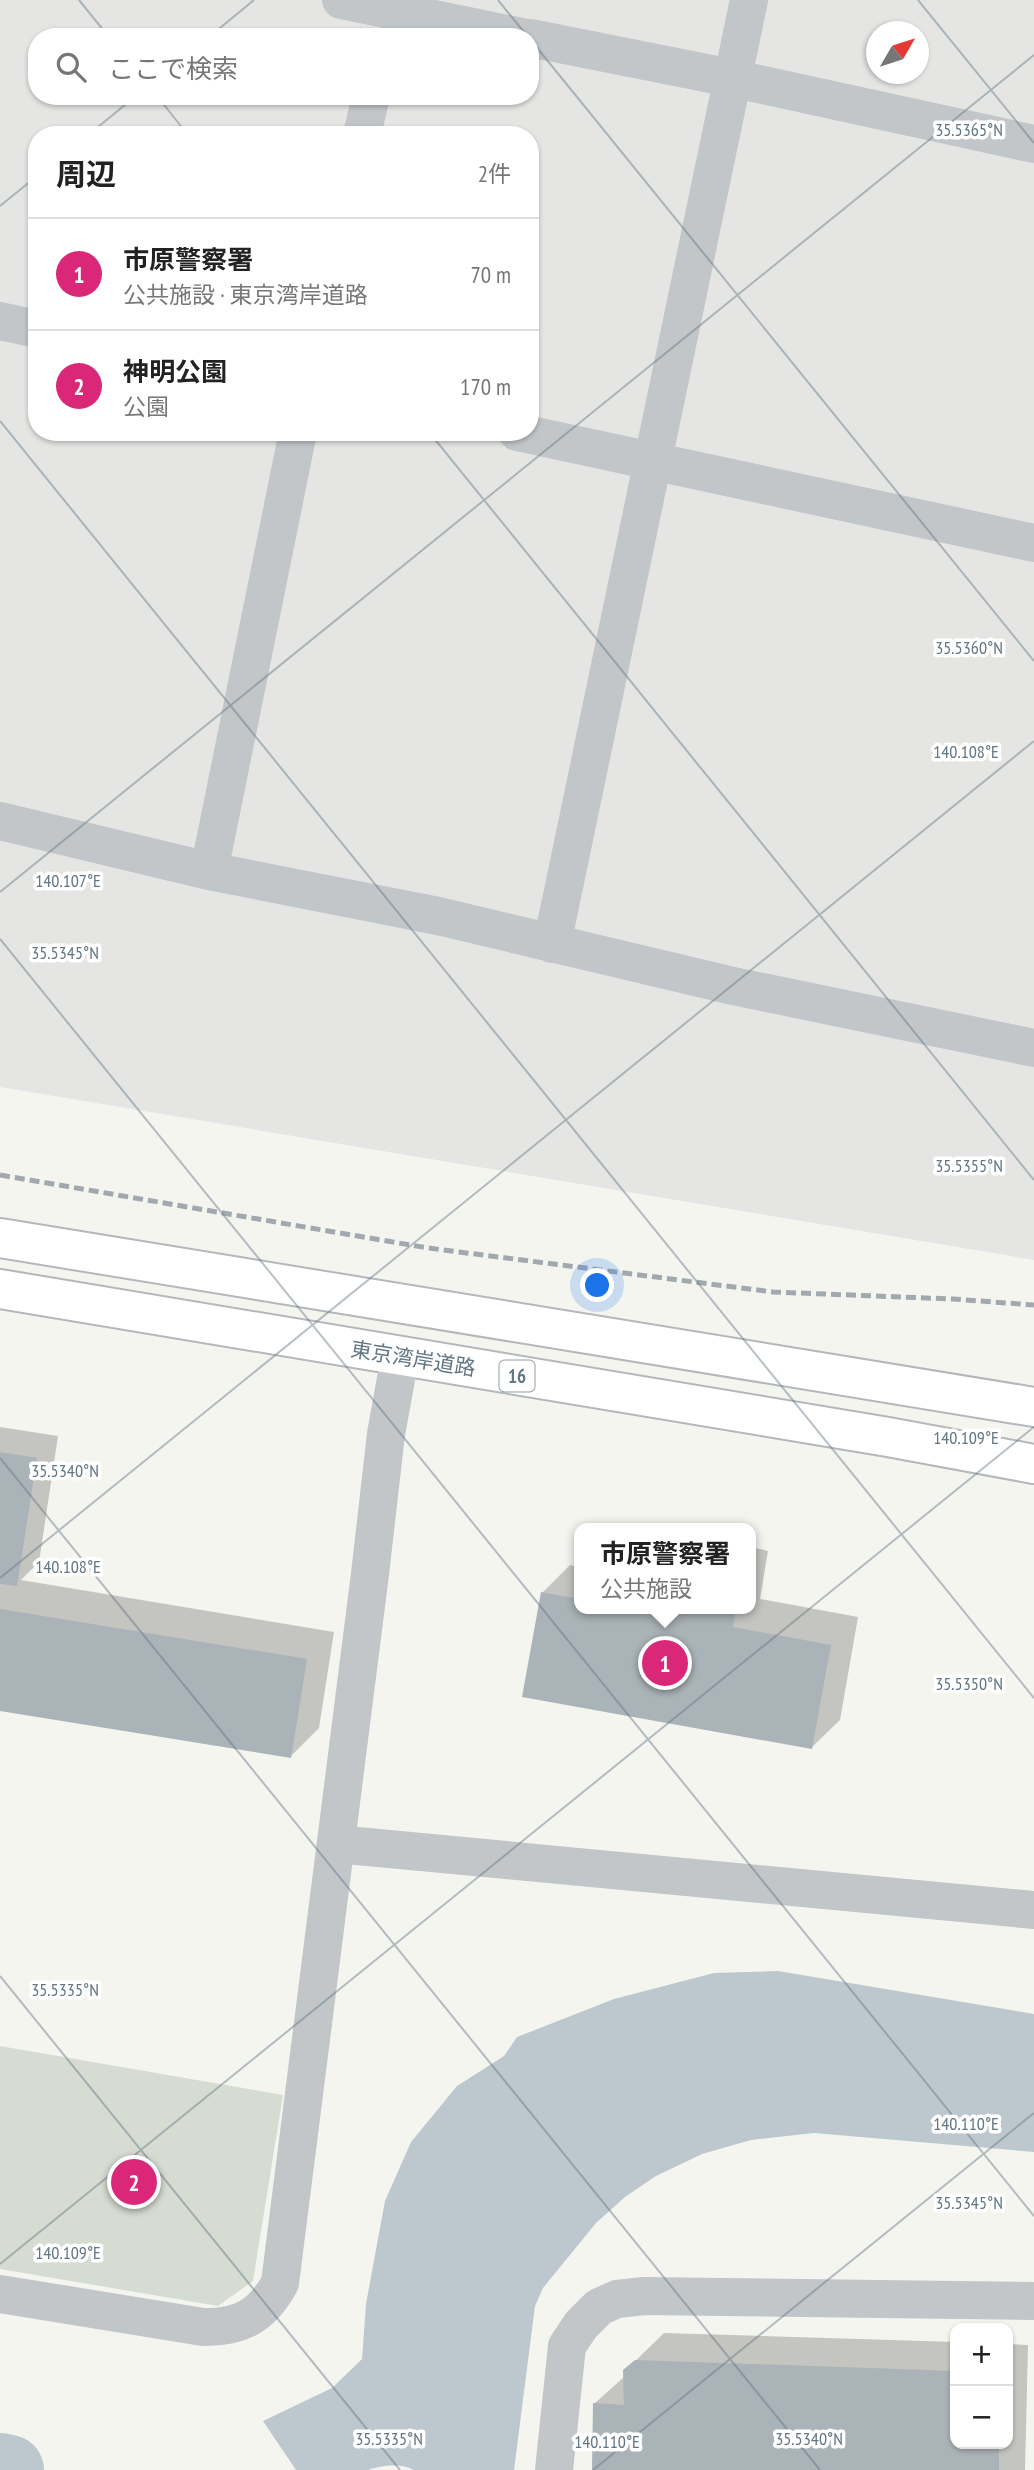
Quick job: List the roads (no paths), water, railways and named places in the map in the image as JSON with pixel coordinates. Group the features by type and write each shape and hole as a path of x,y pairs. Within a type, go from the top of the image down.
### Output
{"highway":[{"path":"0,1238 1034,1408"},
{"name":"東京湾岸道路","path":"0,1289 1034,1464"}],"street":[{"path":"341,0 388,16 465,28"},
{"path":"552,944 749,0"},
{"path":"539,40 731,78 1034,144"},
{"path":"364,126 369,105"},
{"path":"0,321 28,327"},
{"path":"539,437 1034,543"},
{"path":"209,871 296,441"},
{"path":"0,821 209,871 438,916 733,986 1034,1048"},
{"path":"0,2294 203,2328 237,2324 264,2307 280,2283 386,1434 400,1357"},
{"path":"336,1844 1034,1910"},
{"path":"554,2470 567,2346 581,2325 599,2306 617,2299 644,2296 1034,2301"}],"waterway":[{"path":"0,2468 9,2470"}],"railway":[{"path":"0,1175 428,1248 773,1292 1034,1305"}],"place":[{"name":"市原警察署","path":"665,1663"},
{"name":"神明公園","path":"134,2182"}]}
